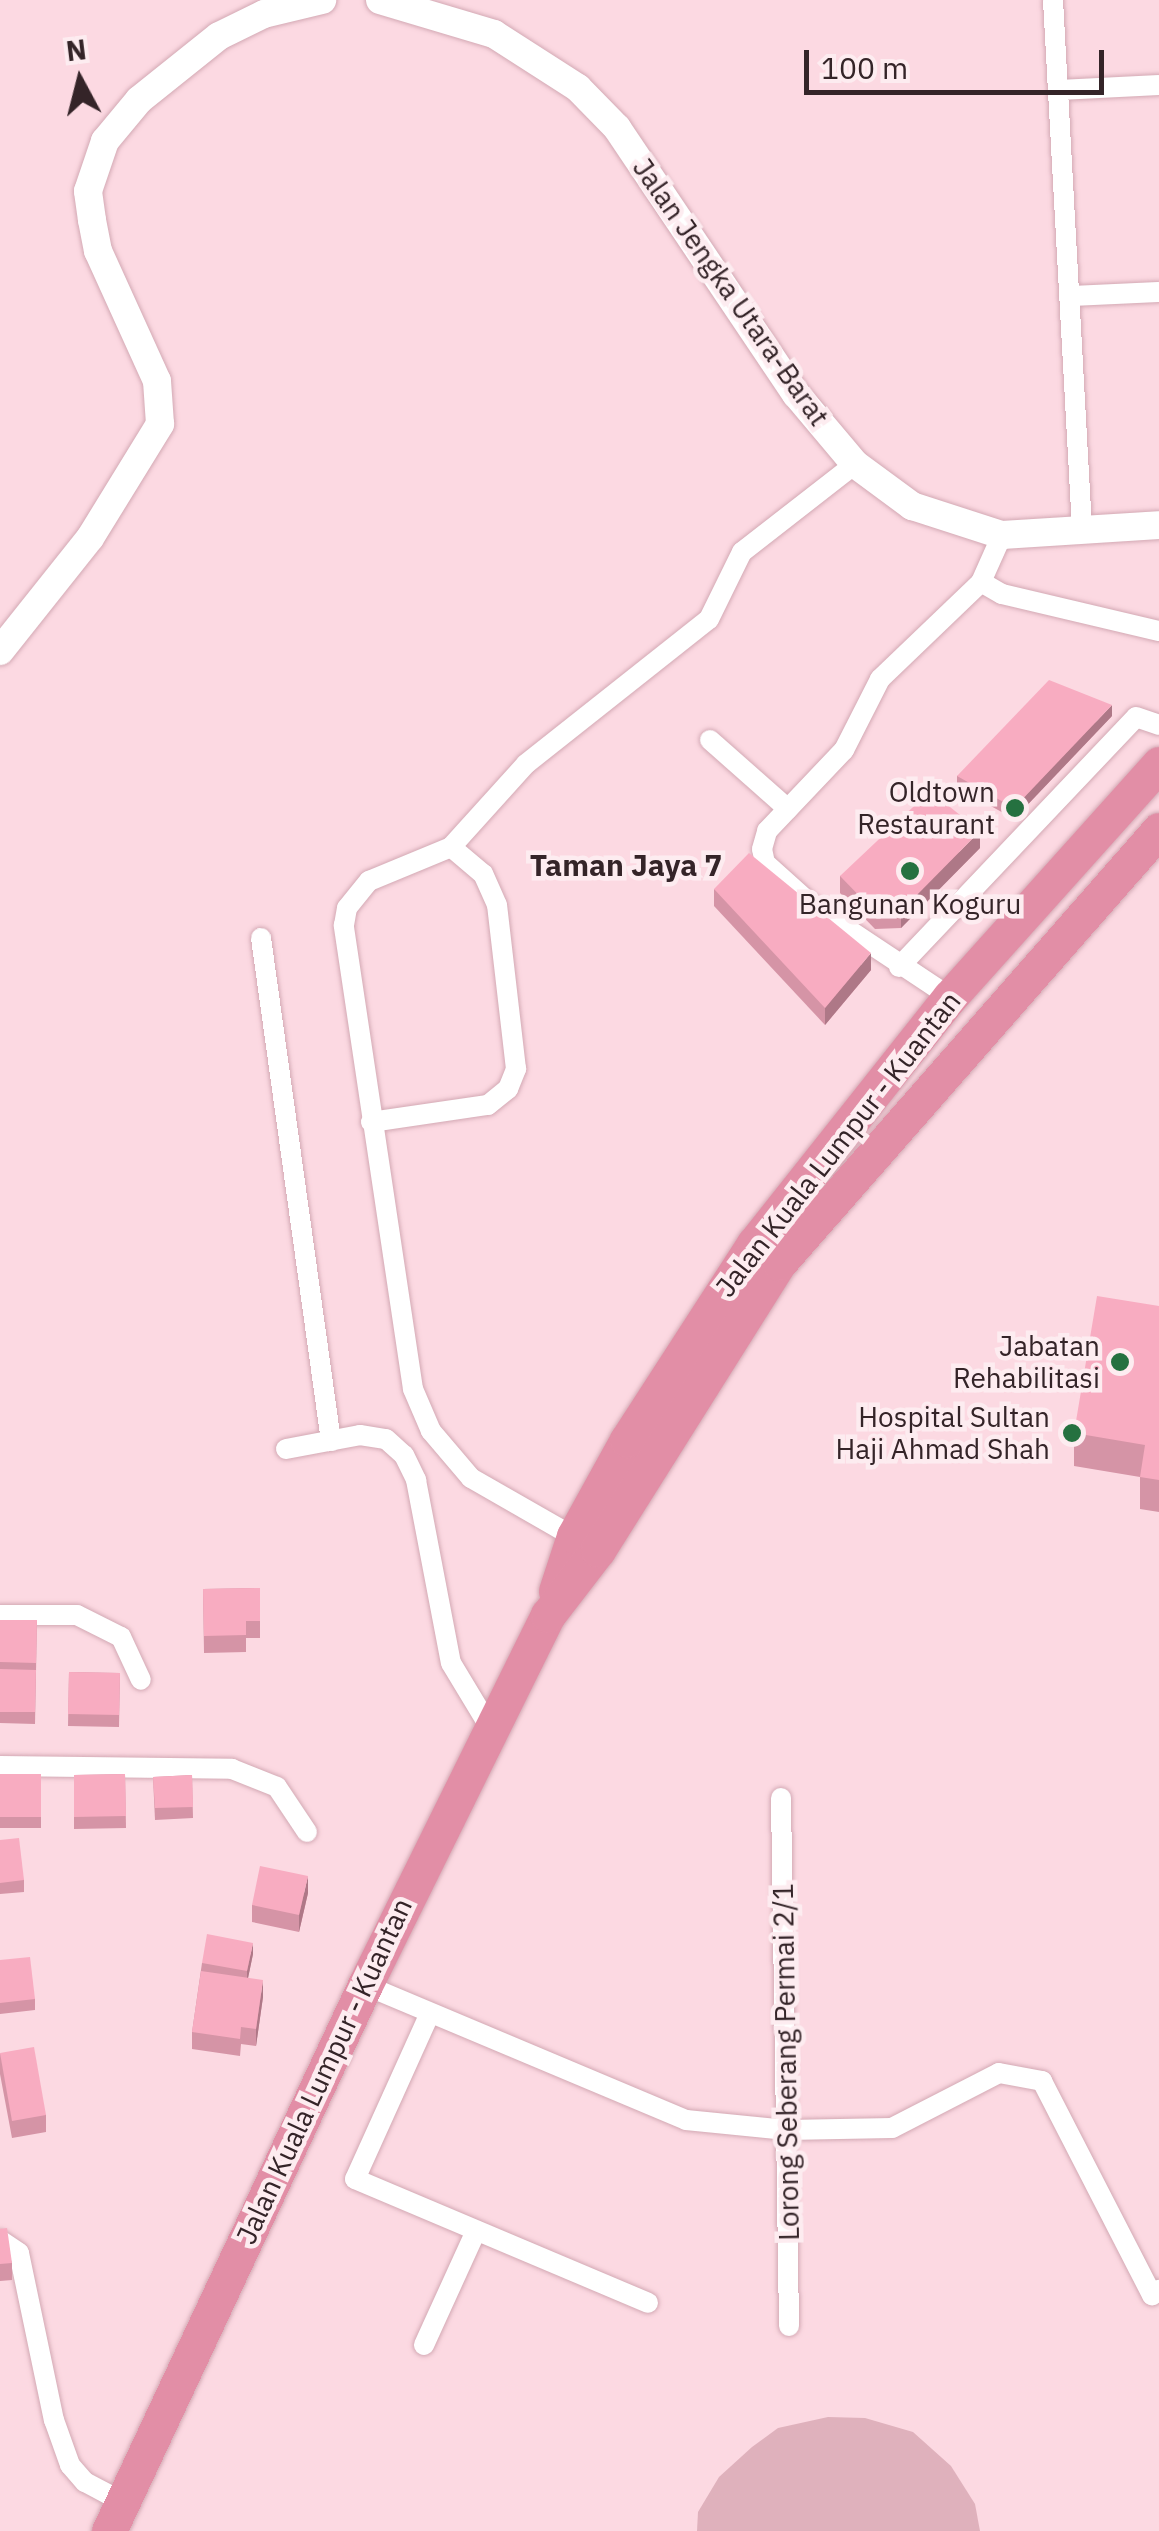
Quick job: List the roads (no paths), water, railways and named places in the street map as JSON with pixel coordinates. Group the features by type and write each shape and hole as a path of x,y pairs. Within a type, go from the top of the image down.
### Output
{"highway":[{"name":"Jalan Kuala Lumpur - Kuantan","path":"116,2516 489,1726 586,1543 627,1440 754,1244 950,998 1159,764"},
{"name":"Jalan Kuala Lumpur - Kuantan","path":"586,1543 778,1263 1159,830"},
{"path":"1092,903 1159,848"}],"street":[{"path":"0,651 90,538 160,424 157,381 94,236 88,191 105,141 139,100 219,36 264,14 322,0"},
{"name":"Jalan Jengka Utara-Barat","path":"380,0 494,34 578,88 617,128 796,394 854,464 912,506 1002,535 1159,525"},
{"path":"1054,0 1082,528"},
{"path":"1059,90 1159,86"},
{"path":"1071,296 1159,292"},
{"path":"586,1543 471,1478 431,1431 412,1389 344,926 347,908 370,881 451,847 526,764 708,619 742,552 854,464"},
{"path":"950,998 899,966 765,863 766,831 844,750 880,679 981,582 1002,535"},
{"path":"981,582 1002,594 1159,630"},
{"path":"899,966 1136,718 1159,725"},
{"path":"710,740 788,809"},
{"path":"372,1122 488,1104 508,1089 516,1069 497,905 483,874 451,847"},
{"path":"261,938 331,1440"},
{"path":"286,1449 331,1440 386,1439 404,1455 416,1480 451,1663 489,1726"},
{"path":"0,1615 77,1615 121,1637 142,1680"},
{"path":"0,1766 244,1772 277,1787 307,1832"},
{"name":"Lorong Seberang Permai 2/1","path":"781,1798 790,2326"},
{"path":"364,1985 686,2120 787,2130 892,2128 999,2073 1042,2081 1155,2292"},
{"path":"430,2013 355,2179 648,2303"},
{"path":"424,2345 476,2231"},
{"path":"0,2240 20,2252 54,2420 70,2465 116,2516"}],"place":[{"name":"Oldtown Restaurant","path":"1015,808"},
{"name":"Bangunan Koguru","path":"910,871"},
{"name":"Jabatan Rehabilitasi","path":"1120,1362"},
{"name":"Hospital Sultan Haji Ahmad Shah","path":"1072,1433"}],"district":[{"name":"Taman Jaya 7","path":"626,865"}]}
